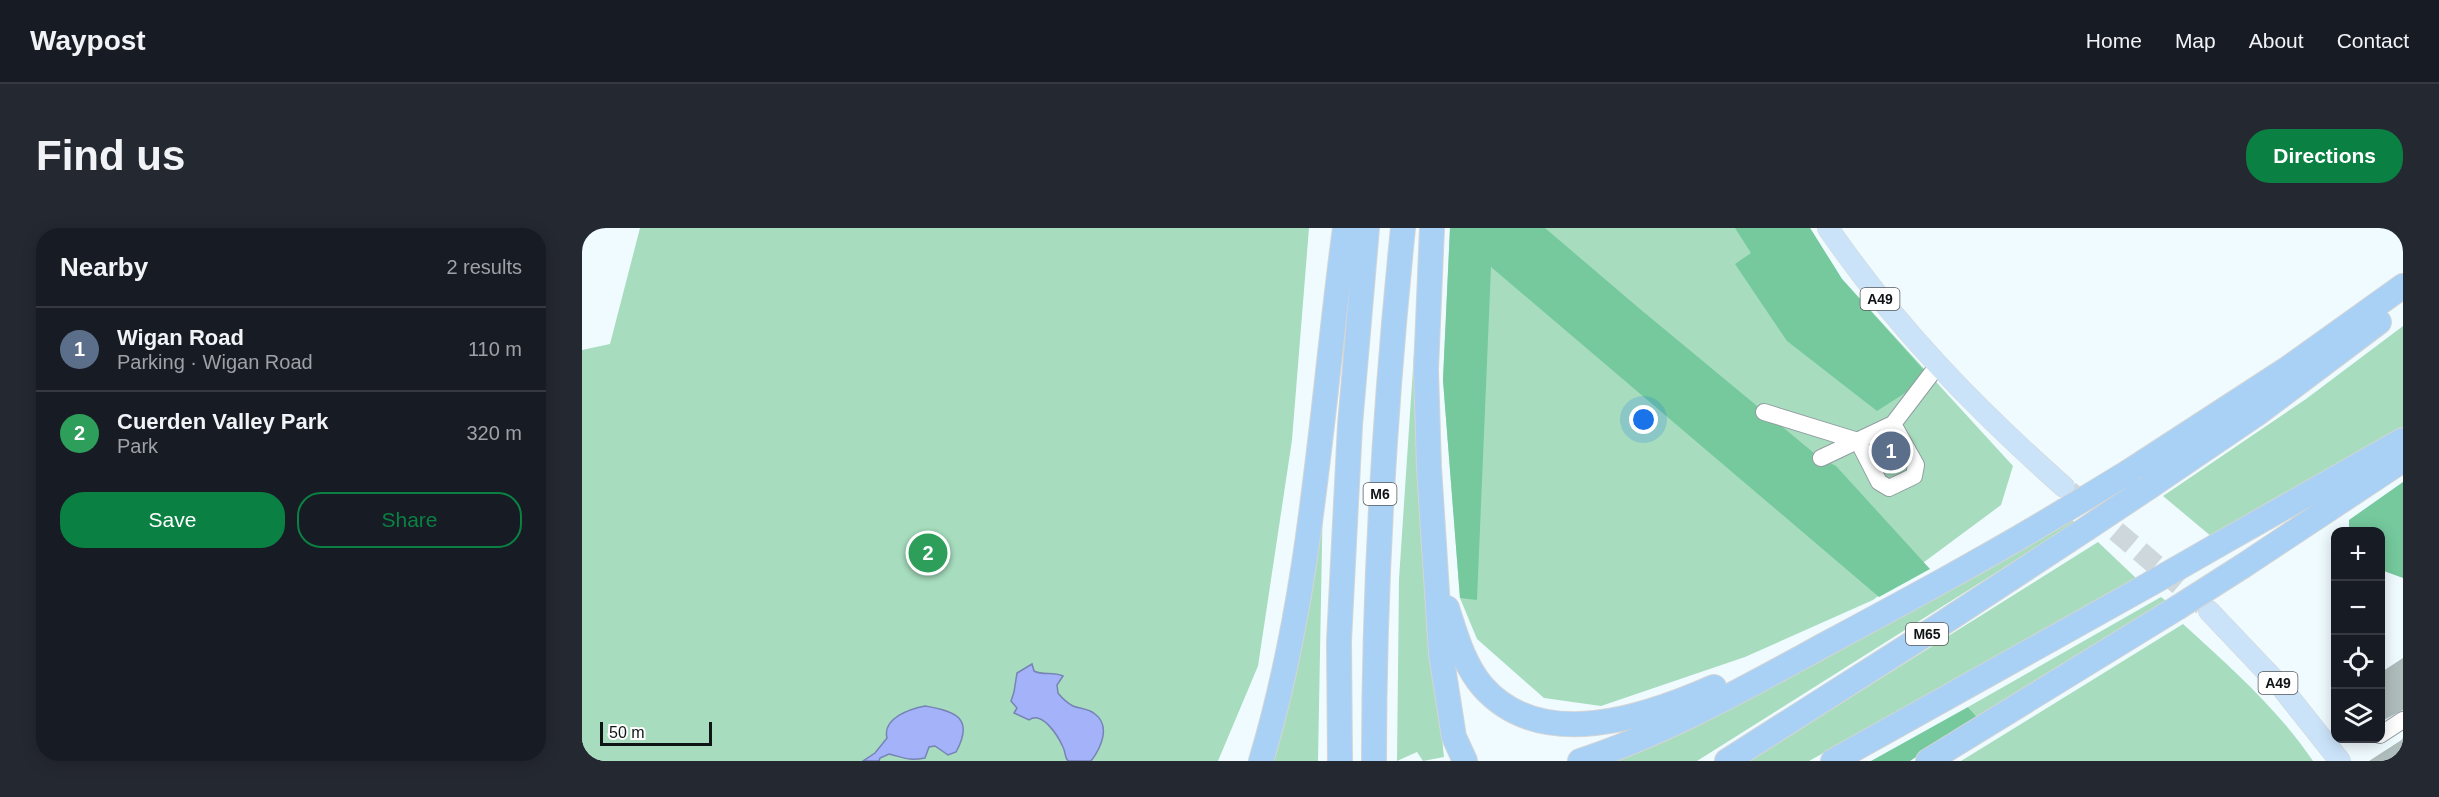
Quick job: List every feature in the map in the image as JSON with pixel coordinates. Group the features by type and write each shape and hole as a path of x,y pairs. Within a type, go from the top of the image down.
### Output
{"highway":[{"path":"1261,761 1287,660 1300,584 1321,444 1345,228"},
{"name":"M6","path":"1340,761 1339,641 1349,448 1367,228"},
{"name":"M6","path":"1374,761 1379,517 1388,384 1403,228"},
{"path":"1432,228 1426,370 1441,654 1454,737 1465,761"},
{"path":"1580,761 1664,727 1715,703 1980,561 2130,471 2287,369 2403,286"},
{"name":"M65","path":"1728,761 2149,487 2258,413 2403,303"},
{"path":"1833,761 2403,440"},
{"path":"1928,761 2177,608 2403,460"},
{"path":"1436,572 1456,637 1469,667 1484,688 1505,704 1524,716 1541,721 1581,725 1644,713 1700,694 1766,665 1819,648"},
{"path":"1245,761 1300,584"}],"main road":[{"name":"A49","path":"1828,228 1895,319 2017,446 2064,487"},
{"name":"A49","path":"2209,610 2282,688 2340,761"}],"lane":[{"path":"1821,458 1893,424 1938,365"},
{"path":"1764,412 1858,441 1879,482 1889,488 1914,476 1916,465 1893,424"},
{"path":"2385,732 2403,720"}],"green space":[{"path":"640,228 1309,228 1292,440 1258,666 1218,761 582,761 582,350 610,344"},
{"path":"1450,228 1810,228 1842,279 2013,466 2001,505 1873,600 1745,657 1601,706 1544,698 1477,639 1460,598 1443,380"},
{"path":"1450,228 1545,228 1820,458 1836,466 1930,569 1879,597 1491,267 1477,600 1460,598 1443,380"},
{"path":"1735,228 1810,228 1842,279 1930,377 1877,411 1787,341 1735,264 1751,253"},
{"path":"1418,293 1422,552 1444,757 1423,761 1417,752 1397,761 1399,579"},
{"path":"2403,326 2403,427 2212,537 2163,496 2306,399"},
{"path":"2403,482 2403,578 2385,571 2385,527 2349,527 2349,520"},
{"path":"1323,492 1318,761 1271,761"},
{"path":"2071,519 2075,523 1697,761 1602,761"},
{"path":"2098,542 2137,579 1809,761 1749,761"},
{"path":"2161,597 2170,604 1977,717 1968,707"},
{"path":"2183,624 2269,706 2313,761 1961,761"},
{"path":"1968,707 1977,717 1910,761 1871,761"}],"water":[{"path":"1032,664 1034,671 1063,676 1057,685 1058,693 1071,705 1090,711 1100,719 1103,725 1103,737 1091,761 1068,761 1057,737 1044,721 1039,718 1029,720 1014,713 1017,708 1011,701 1017,673"},
{"path":"925,706 954,714 963,724 961,741 956,752 948,755 935,746 929,747 925,758 911,759 889,754 880,758 879,761 863,761 875,753 887,738 889,725 893,720 905,712"}],"building":[{"path":"2403,658 2403,710 2385,719 2385,689 2385,670"},
{"path":"2403,739 2403,761 2369,761"}],"tunnel":[{"path":"2069,491 2205,607"}],"place":[{"name":"Wigan Road","path":"1891,451"},
{"name":"Cuerden Valley Park","path":"928,553"}]}
